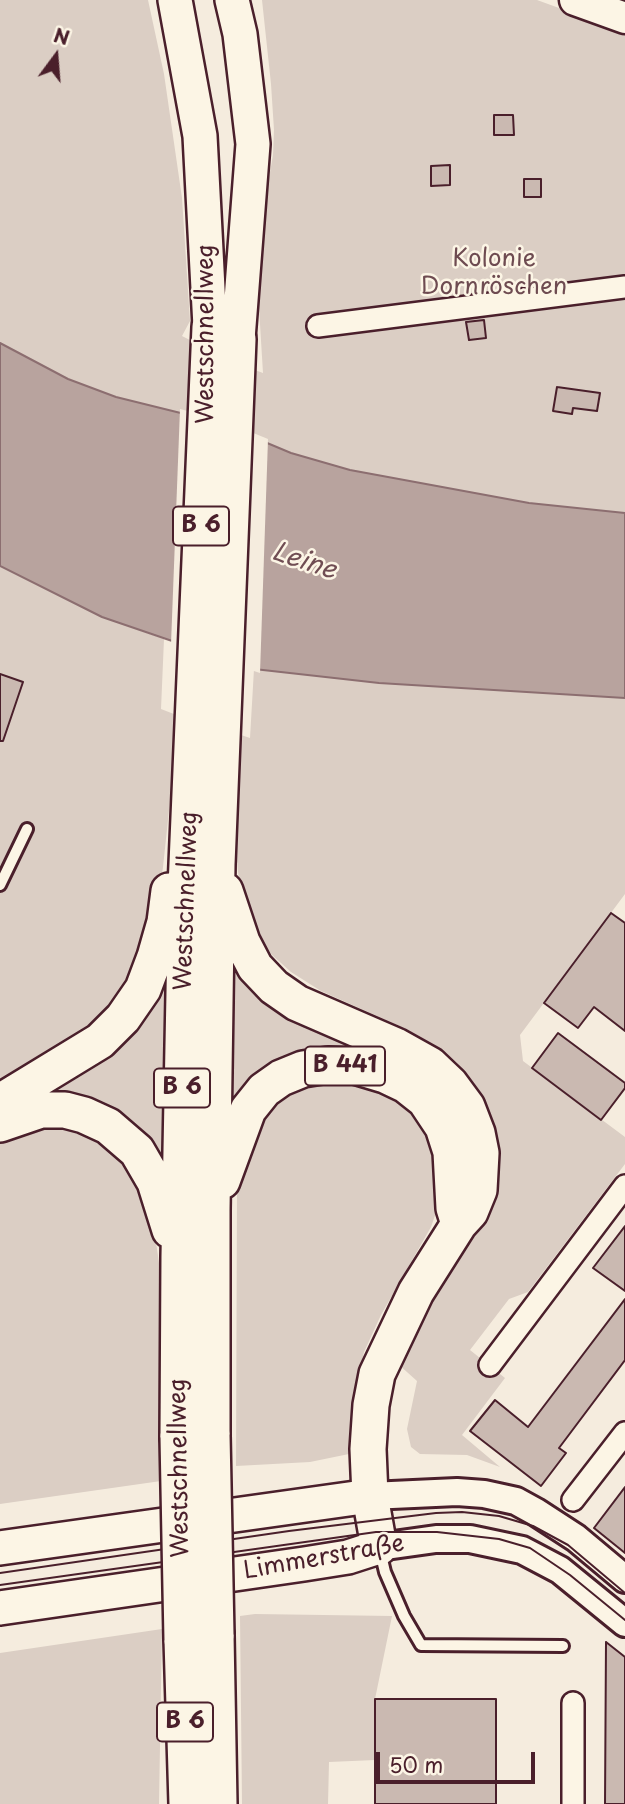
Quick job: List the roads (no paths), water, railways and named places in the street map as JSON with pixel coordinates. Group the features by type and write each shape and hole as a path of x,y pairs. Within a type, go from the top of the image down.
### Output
{"highway":[{"name":"Westschnellweg","path":"219,1804 178,1437 186,887 202,729 224,333"},
{"name":"Westschnellweg","path":"187,1804 212,1435 217,864 202,729"},
{"path":"0,1102 100,1041 123,1018 142,989 165,922 202,729"},
{"path":"217,864 242,942 256,967 274,987 297,1003 396,1046 430,1065 450,1084 467,1107 477,1133 481,1153 479,1190 470,1212 459,1224 416,1292 377,1374 370,1405 368,1449 370,1496 379,1547"},
{"name":"B 441","path":"212,1211 248,1110 264,1090 281,1078 303,1069 328,1065 355,1066 385,1074 406,1085 425,1100 443,1127 451,1152 454,1208 459,1224"},
{"path":"0,1124 41,1110 65,1110 108,1126 137,1151 155,1182 179,1256"}],"main road":[{"name":"Westschnellweg","path":"175,0 200,136 224,333"},
{"name":"Westschnellweg","path":"224,333 253,144 240,34 232,0"},
{"path":"240,34 245,0"},
{"path":"575,0 621,17"},
{"name":"Limmerstraße","path":"0,1548 370,1496"},
{"name":"Limmerstraße","path":"0,1608 348,1557 379,1547"}],"street":[{"path":"318,326 625,287"},
{"path":"490,1365 625,1185"},
{"path":"573,1500 625,1433"},
{"name":"Limmerstraße","path":"370,1496 457,1492 516,1501 576,1538 625,1579"},
{"name":"Limmerstraße","path":"379,1547 436,1539 470,1539 522,1550 560,1570 625,1623"},
{"path":"573,1703 573,1804"}],"lane":[{"path":"0,885 27,829"},
{"path":"379,1547 404,1616 421,1645 563,1646"}],"water":[{"name":"Leine","path":"0,343 68,379 116,397 217,422 291,453 350,470 529,503 625,513 625,698 379,683 254,669 102,617 0,566"}],"tram line":[{"path":"0,1573 289,1531 462,1512 499,1516 533,1526 568,1545 625,1593"},
{"path":"0,1585 376,1532 437,1532 499,1539 530,1548 570,1575 625,1620"}],"park label":[{"name":"Kolonie Dornröschen","path":"494,273"}]}
